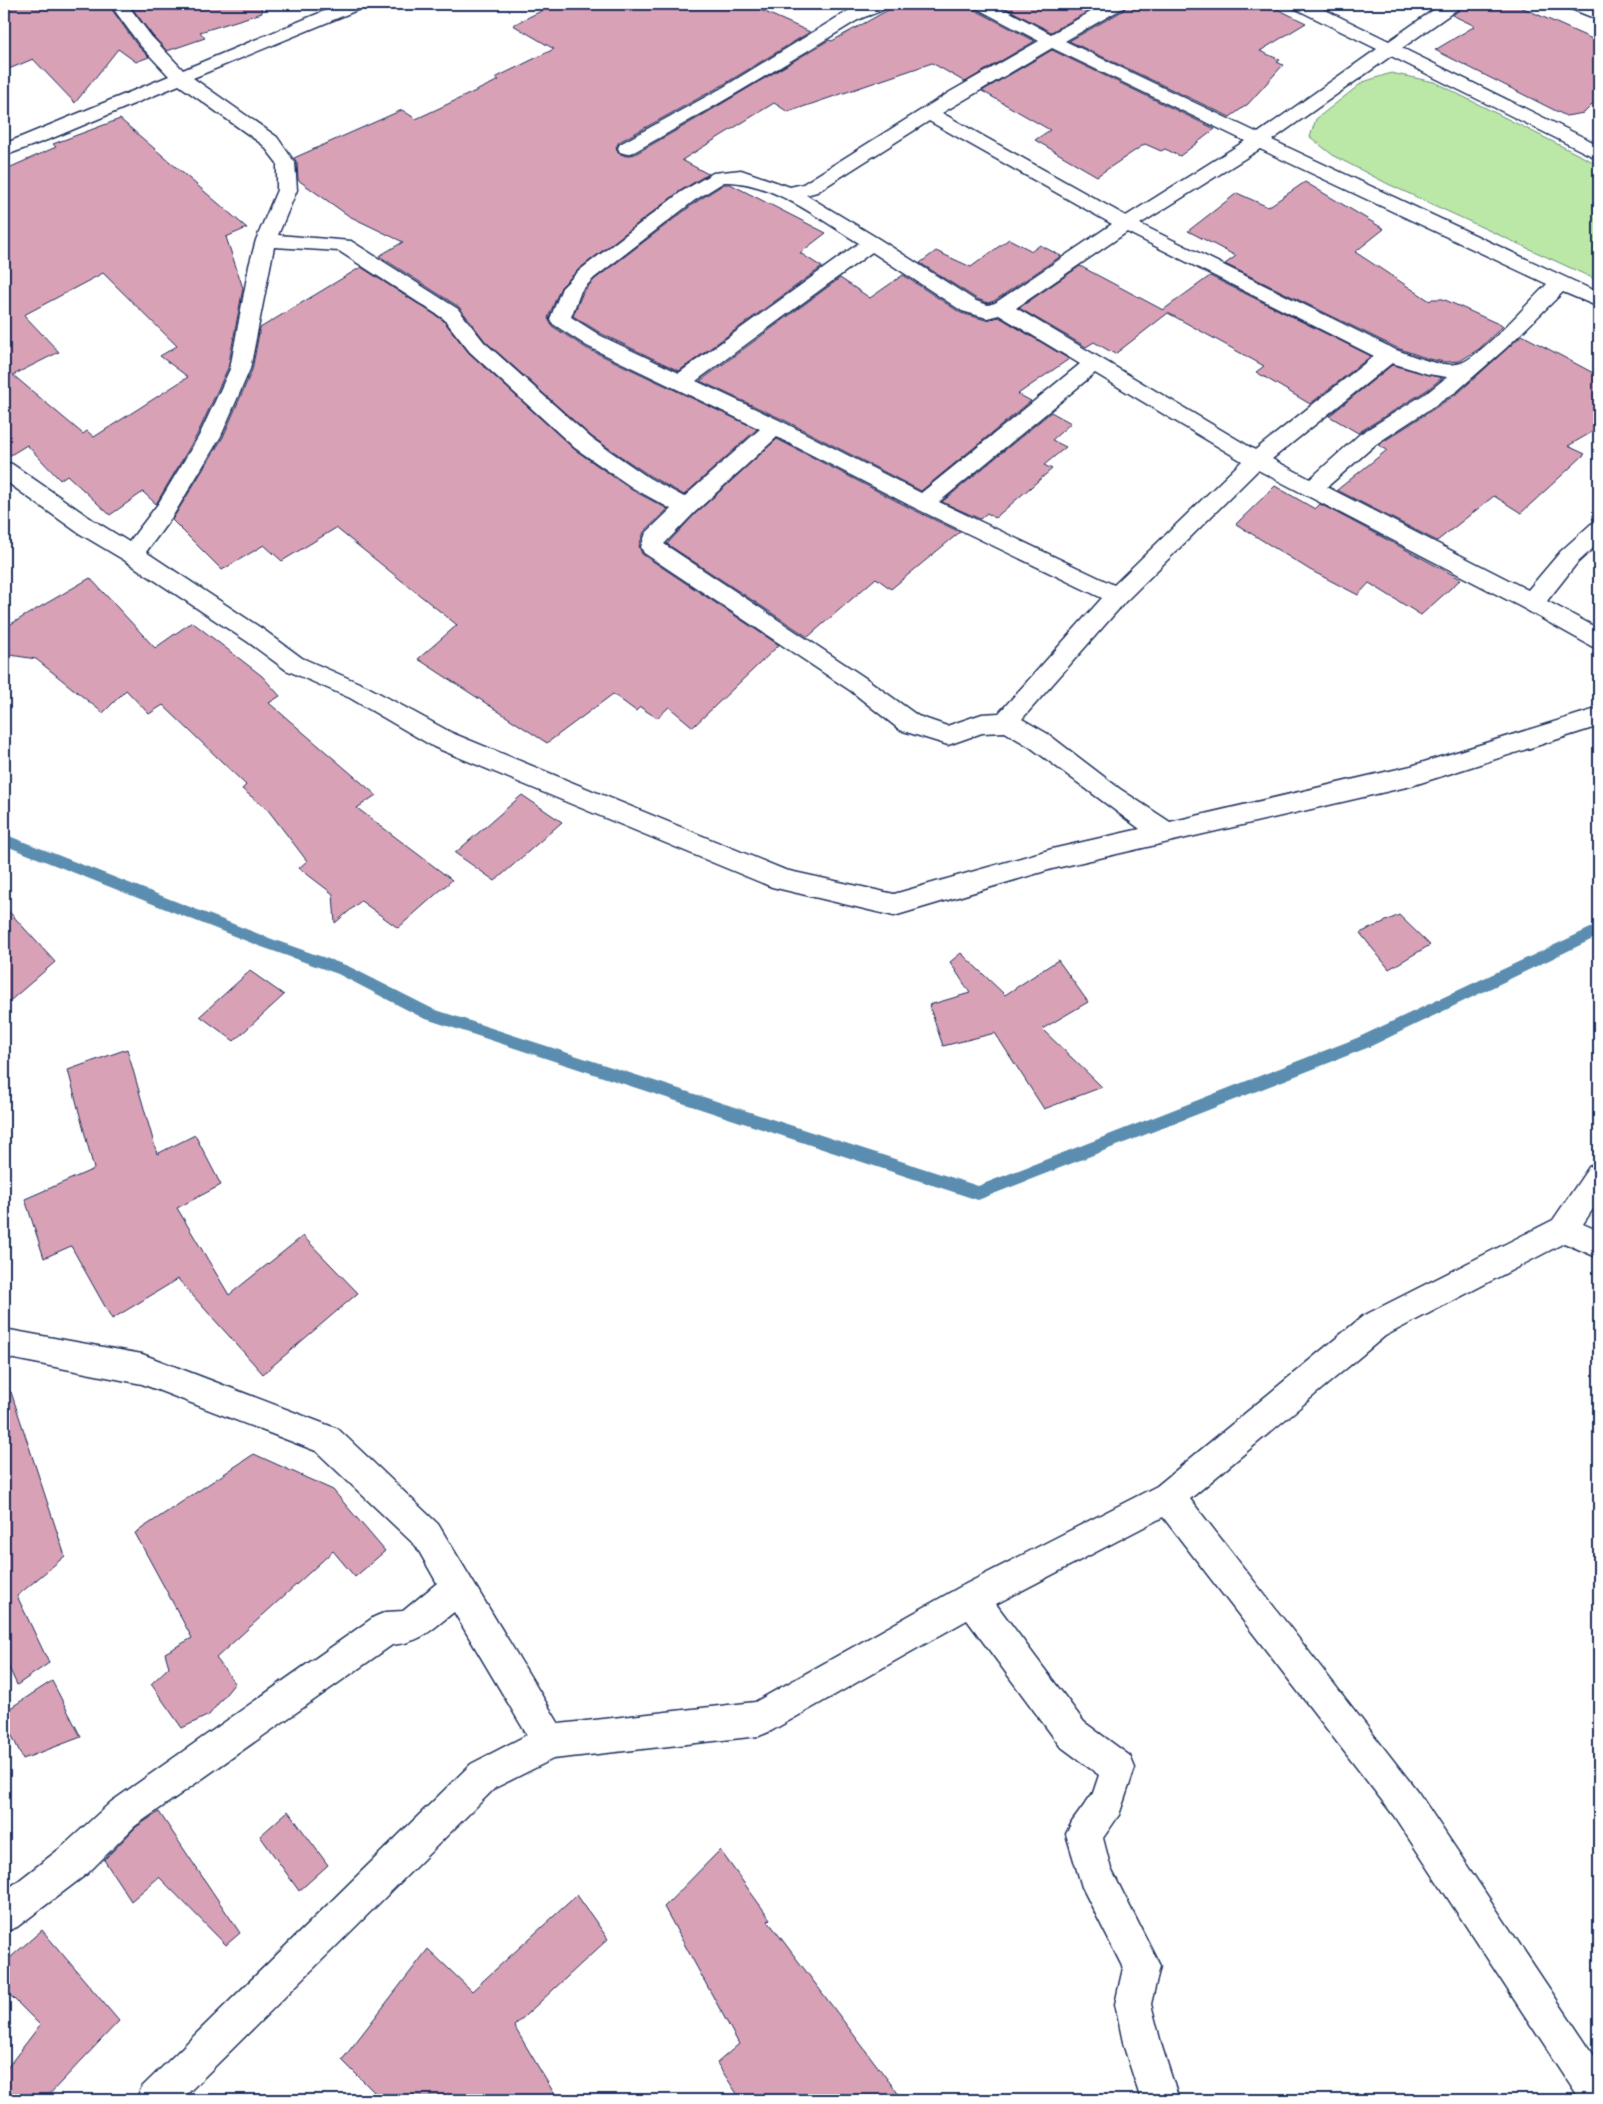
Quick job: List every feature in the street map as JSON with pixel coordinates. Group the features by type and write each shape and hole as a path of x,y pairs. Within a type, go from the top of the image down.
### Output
{"street":[{"path":"118,4 145,40 181,78 270,141 286,162 287,190 266,240 259,266 240,369 210,436 166,509 132,554"},
{"path":"4,150 181,78 301,24 356,4"},
{"path":"627,148 728,92 857,13 881,4"},
{"path":"982,4 1051,41 1259,142 1599,301"},
{"path":"789,193 810,188 929,113 1117,4"},
{"path":"1300,4 1599,152"},
{"path":"1117,596 923,503 775,427 594,341 560,319 572,288 688,196 720,177 741,176 789,193 872,243 969,306 987,312 1002,308 1126,224 1259,142 1453,4"},
{"path":"1575,4 1599,15"},
{"path":"929,113 1126,224 1389,355 1436,370 1468,369"},
{"path":"266,240 344,245 451,314 477,347 583,443 641,483 686,508"},
{"path":"681,382 872,243"},
{"path":"1312,489 1368,439 1435,397 1484,358 1560,282"},
{"path":"1002,308 1256,460 1529,600 1599,640"},
{"path":"1005,722 1117,596 1256,460 1389,355"},
{"path":"923,503 1093,364"},
{"path":"775,427 654,539 652,548 859,685 910,723 948,736 979,723 1005,722 1032,735 1131,809 1167,833"},
{"path":"4,469 85,526 132,554 256,636 294,664 358,692 443,740 781,880 894,905 1052,860 1411,776 1599,717"},
{"path":"1529,600 1540,594 1569,558 1599,530"},
{"path":"155,2100 483,1776 550,1742 759,1719 972,1599 1168,1497 1374,1326 1563,1228 1599,1176"},
{"path":"1563,1228 1599,1245"},
{"path":"4,1343 142,1368 327,1440 427,1535 550,1742"},
{"path":"1168,1497 1406,1804 1599,2096"},
{"path":"4,1914 75,1860 124,1814 176,1775 278,1706 386,1629 409,1628 457,1588"},
{"path":"972,1599 1072,1734 1118,1768 1107,1803 1084,1834 1094,1874 1142,1966 1133,2004 1143,2047 1160,2100"}],"green space":[{"path":"1391,73 1434,82 1599,165 1599,281 1388,184 1334,156 1310,137 1316,119 1363,82"}],"building":[{"path":"4,4 108,4 137,45 149,57 136,62 118,49 75,103 33,59 4,71"},
{"path":"129,4 261,4 262,13 200,32 205,38 167,51 152,35"},
{"path":"555,4 747,4 810,32 721,86 619,142 616,147 618,153 626,156 635,154 829,40 832,41 899,4 972,4 975,10 1035,41 965,82 932,63 788,112 774,103 682,160 708,174 680,191 579,269 561,287 548,318 552,326 586,348 757,429 684,495 650,476 592,437 485,341 459,307 379,256 403,242 349,216 298,180 297,163 294,158 402,110 416,119 499,80 495,78 554,49 513,25"},
{"path":"998,4 1102,4 1051,32"},
{"path":"1127,4 1267,4 1306,23 1260,51 1280,60 1277,62 1283,65 1248,104 1230,117 1069,41 1124,10"},
{"path":"1463,4 1514,4 1599,42 1599,98 1584,113 1566,116 1435,50 1475,26 1452,15 1460,10"},
{"path":"1052,50 1215,129 1180,156 1165,149 1161,151 1145,144 1097,176 1035,140 1050,130 982,91"},
{"path":"120,119 247,228 226,237 243,288 228,368 197,435 156,504 143,492 110,515 67,475 60,480 27,445 4,459 4,170 56,147 53,144","holes":["103,273 177,346 160,356 188,377 94,437 87,431 83,434 13,375 59,352 24,315"]},
{"path":"1305,182 1384,229 1355,252 1430,301 1432,299 1443,299 1503,326 1479,349 1460,361 1445,362 1429,359 1397,348 1225,264 1236,256 1188,231 1237,193 1268,207"},
{"path":"724,184 730,184 826,233 800,253 822,267 679,371 602,334 573,316 583,292 595,279 696,202"},
{"path":"1009,239 1032,251 1040,245 1061,256 994,301 988,303 977,299 920,263 936,251 971,267"},
{"path":"1080,266 1163,310 1210,276 1371,356 1310,404 1256,372 1264,366 1168,313 1115,354 1094,342 1086,347 1019,308"},
{"path":"361,267 443,320 469,353 574,449 632,490 668,509 644,532 639,546 642,554 779,645 693,727 669,707 657,718 640,707 636,711 613,694 547,743 418,659 457,625 336,528 282,561 264,545 222,570 172,520 223,437 252,370 260,328"},
{"path":"903,275 961,313 986,320 999,317 1069,359 1018,394 1031,401 921,491 784,420 700,381 840,278 870,298"},
{"path":"1522,335 1599,376 1599,428 1568,446 1585,454 1521,513 1494,496 1437,541 1337,490 1387,450 1378,445 1458,393"},
{"path":"1392,365 1442,378 1427,390 1358,433 1329,416"},
{"path":"1051,412 1071,423 1052,440 1066,447 1044,465 1052,469 995,518 987,513 980,519 942,502"},
{"path":"777,439 960,532 891,589 876,578 808,637 667,544 695,514"},
{"path":"1275,486 1315,509 1320,504 1461,579 1421,615 1369,583 1358,595 1310,570 1236,524"},
{"path":"90,578 155,648 192,622 262,676 280,696 269,703 376,795 357,808 452,880 398,928 361,901 335,923 333,894 299,868 307,861 268,810 242,789 246,785 163,705 149,714 126,690 103,713 36,659 4,654 4,628"},
{"path":"522,795 562,822 495,881 455,853"},
{"path":"4,906 55,962 4,1006"},
{"path":"1399,915 1430,945 1389,969 1360,933"},
{"path":"961,953 1005,995 1058,960 1088,1002 1042,1029 1102,1087 1044,1109 995,1033 943,1046 929,1005 970,993 950,962"},
{"path":"250,971 284,995 234,1041 200,1016"},
{"path":"127,1049 157,1154 195,1135 221,1185 177,1208 229,1295 303,1236 358,1293 263,1374 178,1279 112,1319 71,1246 44,1258 25,1199 94,1169 68,1070"},
{"path":"11,1392 65,1556 17,1596 49,1663 17,1685 4,1657 4,1393"},
{"path":"254,1454 333,1490 385,1551 355,1577 333,1551 216,1658 235,1683 209,1715 182,1728 151,1684 169,1667 165,1653 192,1638 135,1533"},
{"path":"52,1681 81,1737 23,1759 4,1719 4,1712"},
{"path":"288,1811 328,1865 299,1891 260,1836"},
{"path":"159,1812 240,1933 226,1945 159,1877 131,1901 104,1860 136,1827"},
{"path":"720,1850 770,1919 768,1921 903,2100 741,2100 717,2063 739,2044 664,1907"},
{"path":"577,1895 608,1939 514,2026 558,2100 382,2100 342,2060 428,1949 472,1991"},
{"path":"42,1930 119,2021 44,2100 4,2100 4,2072 40,2025 4,1989 4,1963"}],"waterway":[{"path":"4,839 264,942 343,970 428,1014 978,1193 1362,1043 1599,930"}]}
